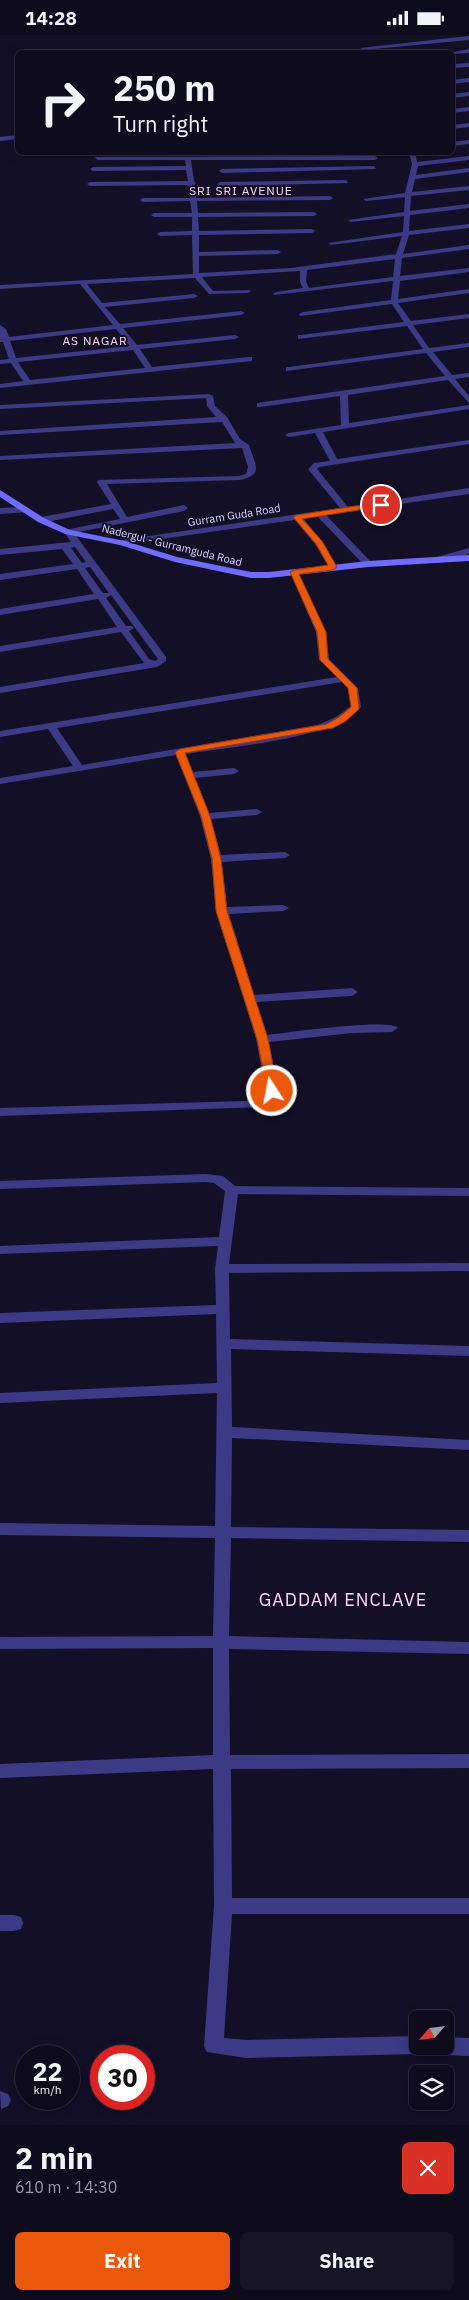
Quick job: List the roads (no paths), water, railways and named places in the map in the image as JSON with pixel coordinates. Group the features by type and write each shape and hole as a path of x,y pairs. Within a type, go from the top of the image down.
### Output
{"main road":[{"name":"Nadergul - Gurramguda Road","path":"0,493 41,520 68,532 122,543 230,571 260,575 368,563 469,558"}],"street":[{"path":"363,49 469,39"},
{"path":"455,52 469,51"},
{"path":"455,67 469,65"},
{"path":"455,81 469,80"},
{"path":"455,96 469,94"},
{"path":"455,111 469,109"},
{"path":"455,127 469,125"},
{"path":"0,139 15,137"},
{"path":"455,144 469,142"},
{"path":"412,155 414,164 408,195 406,234 399,255 394,302 407,324 469,401"},
{"path":"97,158 375,157"},
{"path":"188,158 188,168 193,183 196,275 211,293 248,291"},
{"path":"414,164 469,158"},
{"path":"93,169 188,168"},
{"path":"222,171 374,168"},
{"path":"286,170 292,197"},
{"path":"412,177 469,170"},
{"path":"220,185 346,182"},
{"path":"90,184 193,183"},
{"path":"366,199 469,188"},
{"path":"143,200 330,198"},
{"path":"351,220 469,206"},
{"path":"154,215 314,214"},
{"path":"331,243 469,226"},
{"path":"160,234 312,231"},
{"path":"0,287 304,269 469,247"},
{"path":"195,254 278,253"},
{"path":"304,269 303,282 307,290"},
{"path":"276,294 469,270"},
{"path":"82,283 135,347 150,370"},
{"path":"304,313 469,291"},
{"path":"101,305 194,296"},
{"path":"3,340 241,313"},
{"path":"301,337 469,316"},
{"path":"0,327 3,331 3,340 13,361 29,384"},
{"path":"0,362 235,337"},
{"path":"290,369 469,345"},
{"path":"0,386 249,359"},
{"path":"260,405 469,375"},
{"path":"344,393 345,427"},
{"path":"0,407 209,396 211,406 224,419 237,441 245,445 252,473 249,476 102,482 114,506 124,519"},
{"path":"289,435 469,407"},
{"path":"0,433 224,419"},
{"path":"318,431 335,463"},
{"path":"346,510 312,469 316,465 469,443"},
{"path":"0,458 245,445"},
{"name":"Gurram Guda Road","path":"122,543 469,491"},
{"path":"41,520 114,506"},
{"path":"0,690 157,664 163,659 68,532 184,508"},
{"path":"0,511 25,510"},
{"path":"320,514 368,563"},
{"path":"297,517 319,543 333,567"},
{"path":"0,552 77,545"},
{"path":"65,546 146,661 157,664"},
{"path":"427,560 469,551"},
{"path":"0,577 91,564"},
{"path":"0,781 329,726 343,719 356,707 353,688 324,660 321,632 294,572"},
{"path":"0,612 114,593"},
{"path":"0,649 139,627"},
{"path":"0,734 345,679"},
{"path":"51,726 79,767"},
{"path":"0,1112 260,1103 269,1099 272,1091 262,1039 222,911 216,859 205,816 180,752"},
{"path":"190,775 234,771"},
{"path":"205,816 257,812"},
{"path":"216,859 285,855"},
{"path":"222,911 283,908"},
{"path":"248,999 352,992"},
{"path":"262,1039 352,1029 392,1028"},
{"path":"0,1185 206,1178 218,1179 232,1190 469,1192"},
{"path":"232,1190 224,1241 222,1269 225,1432 221,1642 223,1906 214,2046 246,2049 409,2045"},
{"path":"0,1250 224,1241"},
{"path":"222,1269 469,1267"},
{"path":"0,1318 222,1309"},
{"path":"222,1344 469,1351"},
{"path":"0,1398 224,1388"},
{"path":"225,1432 469,1445"},
{"path":"0,1529 469,1536"},
{"path":"0,1643 221,1642 469,1648"},
{"path":"0,1771 222,1762 469,1761"},
{"path":"223,1906 469,1906"},
{"path":"454,2046 469,2047"}],"district":[{"name":"SRI SRI AVENUE","path":"241,191"},
{"name":"AS NAGAR","path":"95,341"},
{"name":"GADDAM ENCLAVE","path":"343,1600"}]}
